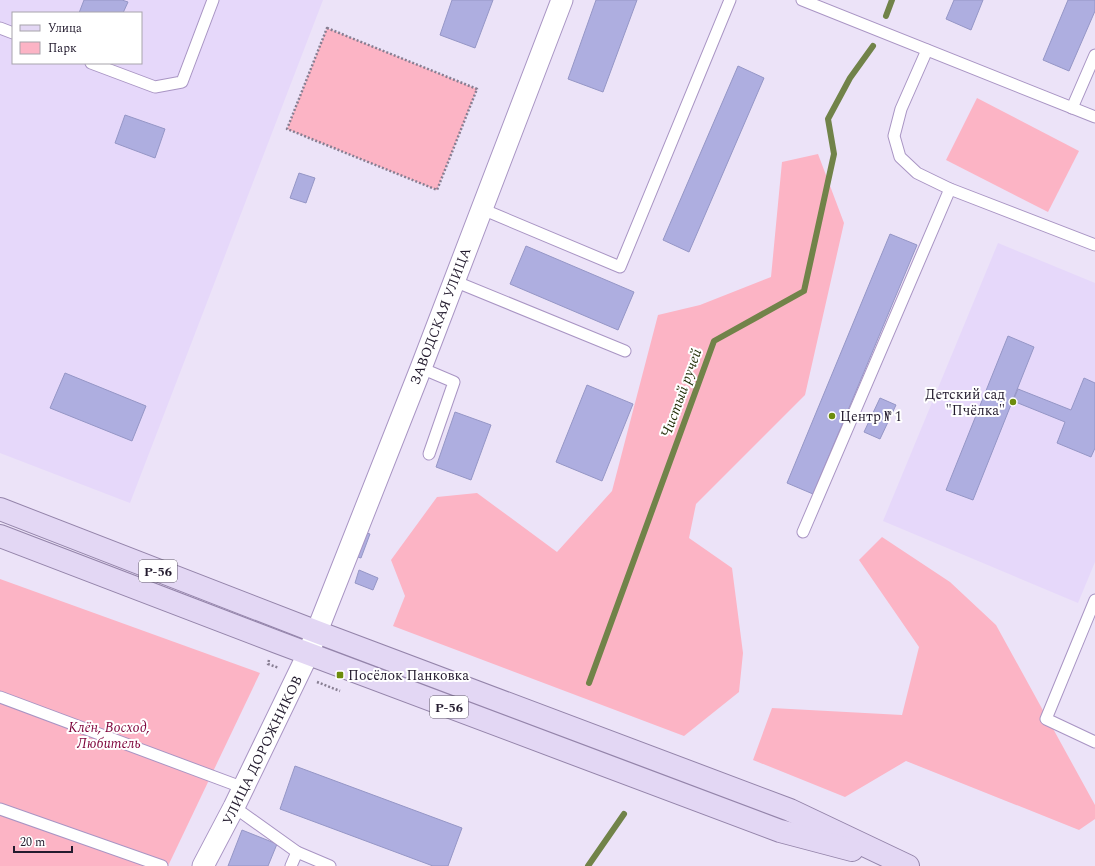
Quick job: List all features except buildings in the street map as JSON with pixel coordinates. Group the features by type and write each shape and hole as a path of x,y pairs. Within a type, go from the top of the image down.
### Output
{"main road":[{"name":"Р-56","path":"0,510 317,632 790,810 906,865"},
{"name":"Р-56","path":"0,536 308,654 780,831 906,865"}],"street":[{"name":"ЗАВОДСКАЯ УЛИЦА","path":"317,632 421,368 562,0"},
{"name":"УЛИЦА ДОРОЖНИКОВ","path":"203,866 244,788 317,632"}],"lane":[{"path":"94,64 155,87 182,82 212,0"},
{"path":"482,209 620,267 730,0"},
{"path":"802,0 1095,117"},
{"path":"0,28 12,33"},
{"path":"927,50 901,109 894,136 900,157 917,173 950,189 1095,245"},
{"path":"1072,108 1095,55"},
{"path":"803,532 950,189"},
{"path":"454,280 625,351"},
{"path":"421,368 454,382 429,454"},
{"path":"1095,600 1046,719 1095,742"},
{"path":"0,697 244,788"},
{"path":"234,807 296,852 330,866"},
{"path":"0,809 162,866"},
{"path":"291,866 296,852"}],"path":[{"path":"327,28 477,89 437,190 286,129 327,28"}],"shaded area":[{"path":"0,0 323,0 130,503 0,453"},
{"name":"Детский сад \"Пчёлка\"","path":"998,243 1095,283 1095,562 1078,603 883,521"}],"green space":[{"path":"327,28 477,89 437,190 287,129"},
{"path":"977,98 1079,151 1048,212 946,160"},
{"path":"818,154 844,223 805,395 696,504 689,538 732,568 743,653 739,692 684,736 393,626 405,596 391,560 437,497 477,493 557,552 612,491 658,315 700,305 771,277 782,162"},
{"path":"882,537 950,582 996,625 1095,805 1095,819 1079,830 906,761 845,797 753,760 772,708 902,715 919,647 859,560"},
{"name":"Клён, Восход, Любитель","path":"0,579 260,673 168,866 0,866"}],"waterway":[{"name":"Чистый ручей","path":"886,16 892,0"},
{"name":"Чистый ручей","path":"589,683 714,341 804,291 834,154 828,119 850,78 873,46"},
{"name":"Чистый ручей","path":"588,866 624,814"}],"place":[{"name":"Детский сад \"Пчёлка\"","path":"1013,402"},
{"name":"Центр № 1","path":"832,416"},
{"name":"Посёлок Панковка","path":"340,675"}]}
